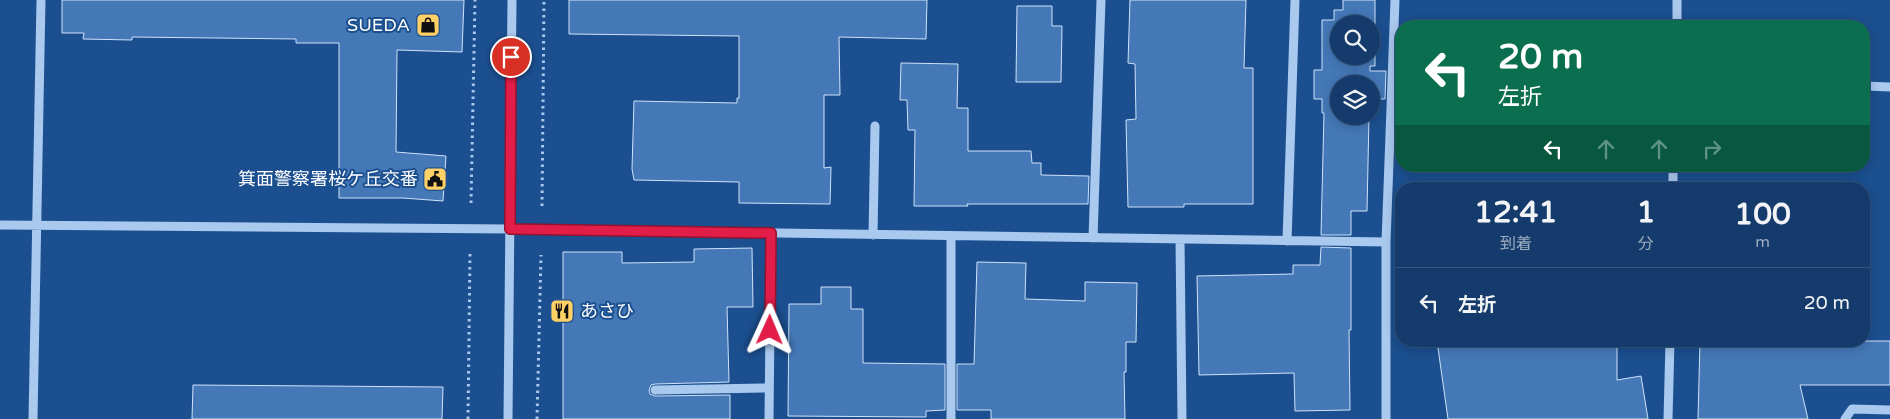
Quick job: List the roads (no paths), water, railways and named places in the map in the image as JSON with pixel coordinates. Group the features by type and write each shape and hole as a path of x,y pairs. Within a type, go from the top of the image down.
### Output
{"street":[{"path":"33,419 41,0"},
{"path":"508,419 512,0"},
{"path":"1093,238 1101,0"},
{"path":"1287,241 1295,0"},
{"path":"1395,0 1395,20"},
{"path":"1676,20 1677,0"},
{"path":"1870,86 1890,87"},
{"path":"1386,419 1386,242 1395,111"},
{"path":"873,235 875,126"},
{"path":"0,225 510,229 1386,242"},
{"path":"769,419 771,233"},
{"path":"951,236 951,419"},
{"path":"1180,239 1182,419"},
{"path":"1668,419 1670,347"},
{"path":"655,390 769,388"},
{"path":"1845,419 1852,409 1890,410"}],"place":[{"name":"SUEDA","path":"428,25"},
{"name":"箕面警察署桜ケ丘交番","path":"435,179"},
{"name":"あさひ","path":"562,311"}]}
